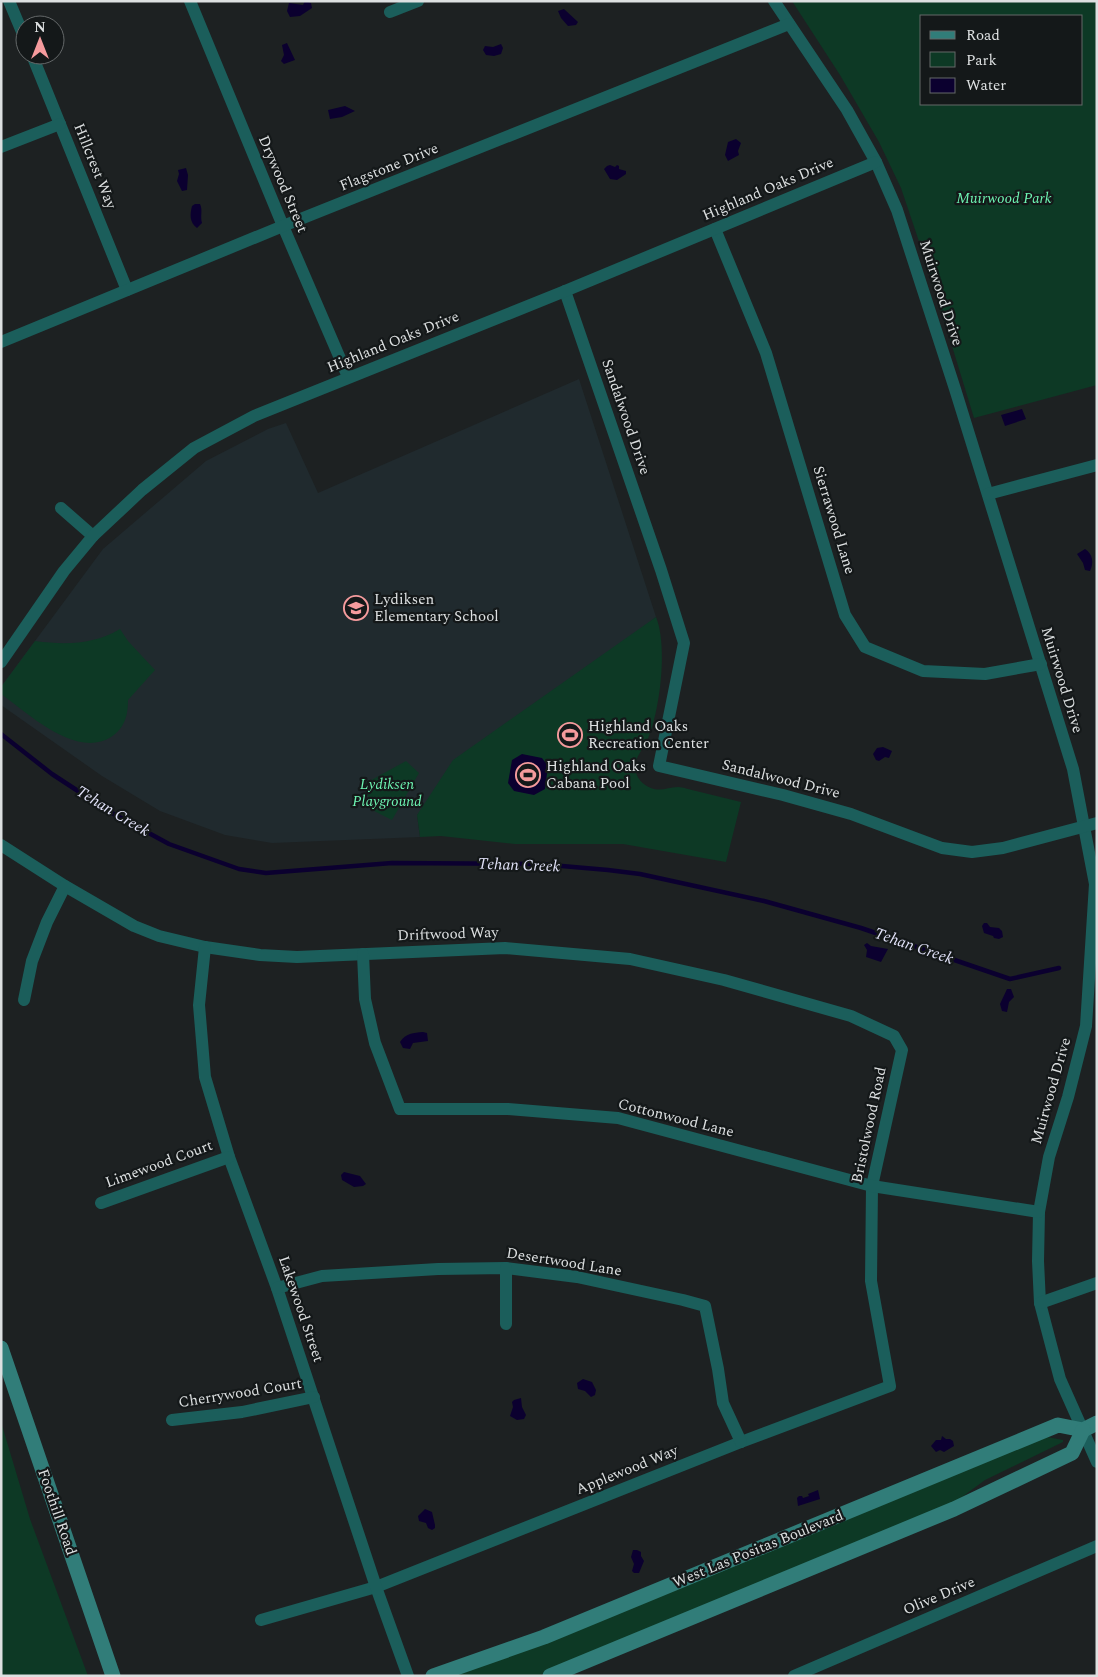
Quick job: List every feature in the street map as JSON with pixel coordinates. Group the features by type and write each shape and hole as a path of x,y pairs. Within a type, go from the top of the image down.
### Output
{"main road":[{"name":"Foothill Road","path":"1,1348 113,1676"},
{"path":"550,1676 954,1509 1072,1453 1083,1430 1097,1423"},
{"name":"West Las Positas Boulevard","path":"433,1676 544,1636 1058,1425 1083,1430"}],"street":[{"path":"9,1 15,15"},
{"name":"Drywood Street","path":"190,1 348,377"},
{"path":"390,12 418,1"},
{"name":"Muirwood Drive","path":"774,1 847,110 876,162 897,210 1091,824 1095,884 1092,1026 1048,1157 1039,1212 1040,1303 1060,1379 1097,1462"},
{"name":"Flagstone Drive","path":"1,342 283,226 789,24"},
{"name":"Hillcrest Way","path":"36,65 127,290"},
{"path":"1,147 60,124"},
{"name":"Highland Oaks Drive","path":"1,662 64,571 93,536 142,490 194,448 254,416 565,291 876,162"},
{"name":"Sierrawood Lane","path":"715,229 766,352 846,615 865,647 923,671 985,674 1040,664"},
{"name":"Sandalwood Drive","path":"565,291 661,570 684,643 659,766 851,814 942,848 972,852 1003,848 1091,824"},
{"path":"988,494 1097,465"},
{"path":"61,508 93,536"},
{"name":"Driftwood Way","path":"1,846 134,926 159,936 205,947 260,955 298,957 505,948 630,959 724,980 850,1016 894,1036 902,1050"},
{"path":"24,1000 32,961 47,922 65,886"},
{"name":"Lakewood Street","path":"205,947 199,1005 205,1077 229,1156 277,1288 376,1586 408,1676"},
{"name":"Cottonwood Lane","path":"364,954 365,999 375,1043 400,1109 508,1109 618,1118 872,1186 1039,1212"},
{"name":"Bristolwood Road","path":"890,1386 871,1281 872,1186 902,1050"},
{"name":"Limewood Court","path":"101,1203 229,1156"},
{"path":"506,1268 506,1324"},
{"name":"Desertwood Lane","path":"277,1288 322,1276 438,1269 506,1268 577,1277 704,1306 718,1369 723,1403 741,1442"},
{"path":"1040,1303 1097,1283"},
{"name":"Applewood Way","path":"261,1620 376,1586 741,1442 890,1386"},
{"name":"Cherrywood Court","path":"172,1420 242,1412 314,1397"},
{"name":"Olive Drive","path":"794,1676 1097,1546"}],"shaded area":[{"name":"Lydiksen Elementary School","path":"579,379 656,617 417,815 420,837 272,843 225,835 160,811 102,776 1,705 1,687 103,549 206,461 268,429 286,423 318,493"}],"green space":[{"name":"Muirwood Park","path":"792,1 1097,1 1097,385 974,418 930,274 901,188 879,142 840,75"},
{"name":"Highland Oaks Recreation Center","path":"656,617 660,629 662,661 659,697 652,729 636,761 636,772 638,778 643,783 655,789 680,787 741,802 726,862 623,844 515,844 441,836 420,837 417,815 453,760"},
{"path":"120,629 128,641 155,670 128,700 125,721 120,730 111,737 97,742 83,742 68,738 39,722 1,694 1,687 35,641 68,643 89,641"},
{"name":"Lydiksen Playground","path":"406,761 419,773 392,820 372,810 364,784"},
{"path":"1,1422 30,1519 88,1676 1,1676"},
{"path":"1047,1437 1063,1440 1063,1442 985,1480 940,1511 537,1676 448,1676"}],"water":[{"path":"305,1 311,3 312,8 300,16 290,17 287,11 289,3 303,5"},
{"path":"564,9 578,22 576,25 568,26 561,18 558,11"},
{"path":"287,43 295,60 284,64 281,61 284,55 282,45"},
{"path":"501,44 503,48 501,54 494,56 486,55 483,50 485,46 493,47"},
{"path":"345,106 355,111 342,117 330,119 328,110"},
{"path":"736,139 741,143 738,151 739,155 728,161 725,155 728,142"},
{"path":"610,165 619,166 619,169 626,171 626,174 617,180 610,179 604,169"},
{"path":"186,168 188,175 187,190 182,191 177,181 178,170"},
{"path":"200,204 201,209 202,223 197,228 191,218 192,206"},
{"path":"1022,409 1026,419 1005,426 1001,415"},
{"path":"1085,549 1090,553 1092,559 1090,571 1085,570 1077,554"},
{"path":"883,747 892,751 889,758 885,757 879,761 876,760 873,754 877,748"},
{"name":"Highland Oaks Cabana Pool","path":"522,754 542,758 548,766 545,789 534,795 514,791 508,783 512,760"},
{"path":"984,923 987,923 990,927 999,928 1002,931 1003,937 999,939 994,938 984,933 982,926"},
{"path":"867,943 871,946 888,949 881,962 866,957 867,950 864,945"},
{"path":"1007,989 1011,989 1014,997 1009,1002 1007,1012 1002,1011 1000,1004"},
{"path":"427,1033 428,1041 413,1043 410,1049 403,1048 400,1042 407,1035"},
{"path":"344,1172 360,1176 366,1184 354,1187 342,1180 341,1175"},
{"path":"583,1379 592,1382 596,1390 595,1395 591,1397 585,1391 578,1389 577,1383"},
{"path":"521,1398 522,1407 526,1415 524,1419 517,1420 510,1416 513,1407 512,1402"},
{"path":"942,1436 953,1441 954,1446 944,1452 940,1450 936,1452 931,1446 936,1440 941,1440"},
{"path":"818,1490 820,1499 798,1506 797,1498 799,1496 803,1498"},
{"path":"425,1509 432,1512 435,1528 432,1530 428,1528 426,1523 419,1521 418,1516"},
{"path":"633,1550 641,1552 644,1561 639,1573 632,1571 634,1564 631,1557"}],"waterway":[{"name":"Tehan Creek","path":"1,734 52,774 110,812 169,844 239,869 266,873 392,863 539,864 608,870 640,874 764,901 861,928 1010,979 1059,968"}],"place":[{"name":"Lydiksen Elementary School","path":"356,608"},
{"name":"Highland Oaks Recreation Center","path":"570,735"},
{"name":"Highland Oaks Cabana Pool","path":"528,775"}]}
